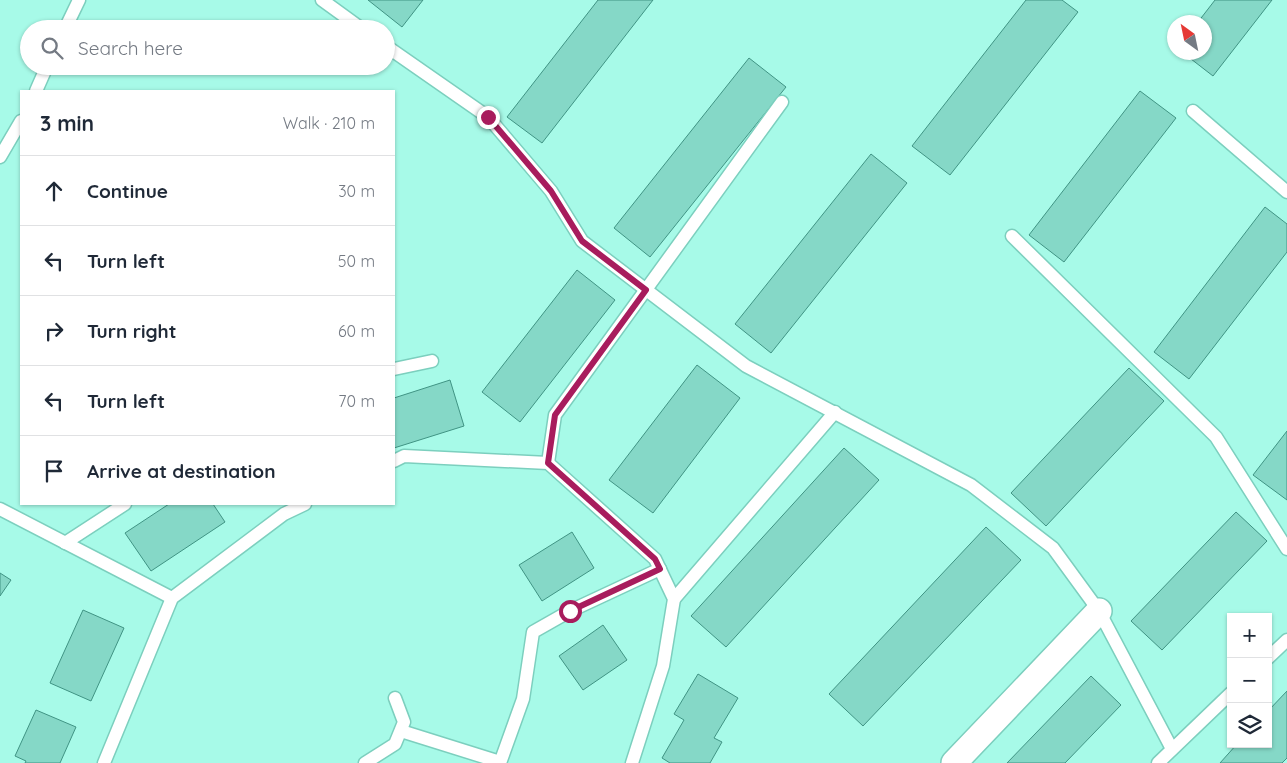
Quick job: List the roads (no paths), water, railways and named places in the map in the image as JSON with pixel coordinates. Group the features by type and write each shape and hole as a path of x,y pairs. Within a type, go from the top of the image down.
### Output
{"street":[{"path":"954,763 1099,611"}],"lane":[{"path":"69,20 79,0"},
{"path":"322,0 350,20"},
{"path":"395,52 488,117 551,191 582,241 746,366 971,485 1053,548 1099,611 1172,749"},
{"path":"36,90 44,75"},
{"path":"548,463 555,415 782,102"},
{"path":"1192,111 1287,192"},
{"path":"0,157 20,123"},
{"path":"1012,236 1216,437 1287,549"},
{"path":"395,369 432,361"},
{"path":"632,763 663,666 674,599 835,412"},
{"path":"395,460 404,456 548,463 655,559 674,599"},
{"path":"65,543 123,505"},
{"path":"104,763 172,598 284,514 302,505"},
{"path":"0,509 172,598"},
{"path":"401,731 500,763 523,699 533,632 570,611 660,569"},
{"path":"1272,654 1287,640"},
{"path":"1158,763 1227,697"},
{"path":"365,763 395,744 401,731 404,722 395,698"}]}
